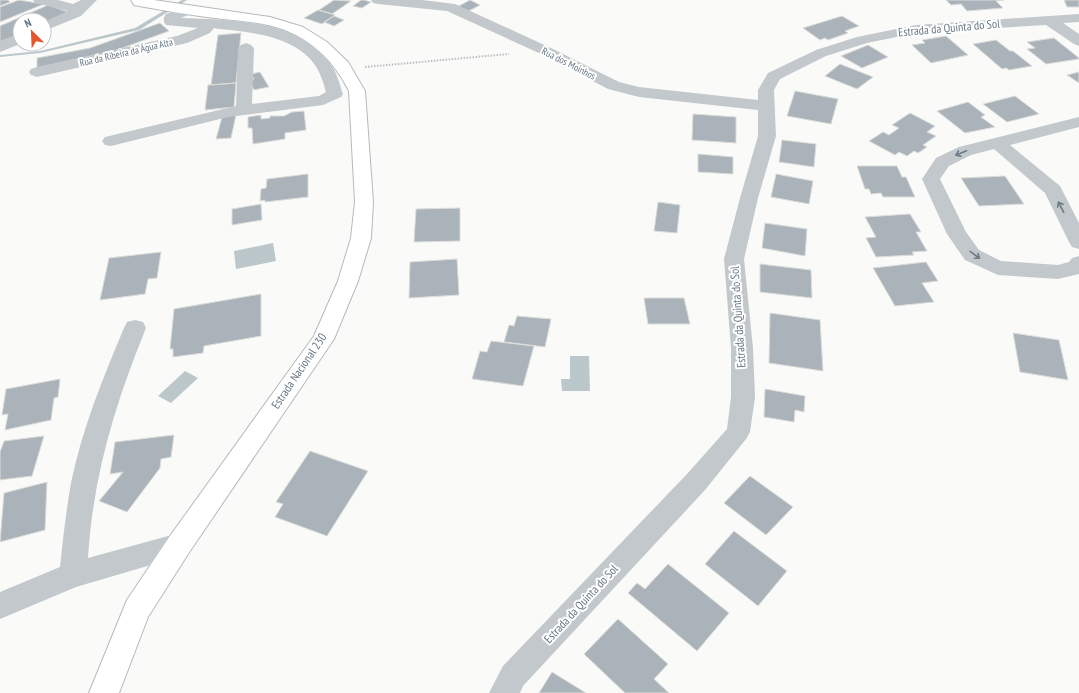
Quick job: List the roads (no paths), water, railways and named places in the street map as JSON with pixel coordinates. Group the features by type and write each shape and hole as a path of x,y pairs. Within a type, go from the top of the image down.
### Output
{"main road":[{"name":"Estrada Nacional 230","path":"104,693 137,609 179,545 323,340 348,281 361,238 364,202 357,91 345,68 330,50 303,33 270,21 164,6 139,2 138,0"}],"street":[{"path":"40,0 73,8 85,4"},
{"name":"Rua dos Moinhos","path":"378,0 450,7 546,51 614,86 633,91 766,106"},
{"path":"52,24 76,13 85,4"},
{"name":"Rua da Ribeira da Água Alta","path":"111,141 228,112 323,100 335,94 332,80 320,62 307,49 292,39 276,33 249,27 210,23 171,22 170,17 186,9"},
{"name":"Estrada da Quinta do Sol","path":"504,693 513,676 696,482 738,432 743,397 742,348 734,259 749,198 767,136 766,90 774,76 821,53 862,40 916,29 1079,18"},
{"path":"1050,21 1079,41"},
{"name":"Rua da Ribeira da Água Alta","path":"37,72 182,40 205,30 210,23"},
{"path":"0,47 12,42"},
{"path":"244,110 246,48"},
{"path":"1079,122 999,144 965,151 942,162 931,179 957,234 972,255 998,268 1058,272 1078,267 1079,263"},
{"path":"999,144 1052,190 1079,242"},
{"path":"73,575 80,505 96,434 117,369 135,328"},
{"path":"0,606 73,575 179,545"}],"waterway":[{"path":"0,56 40,52 137,29 185,0"}]}
